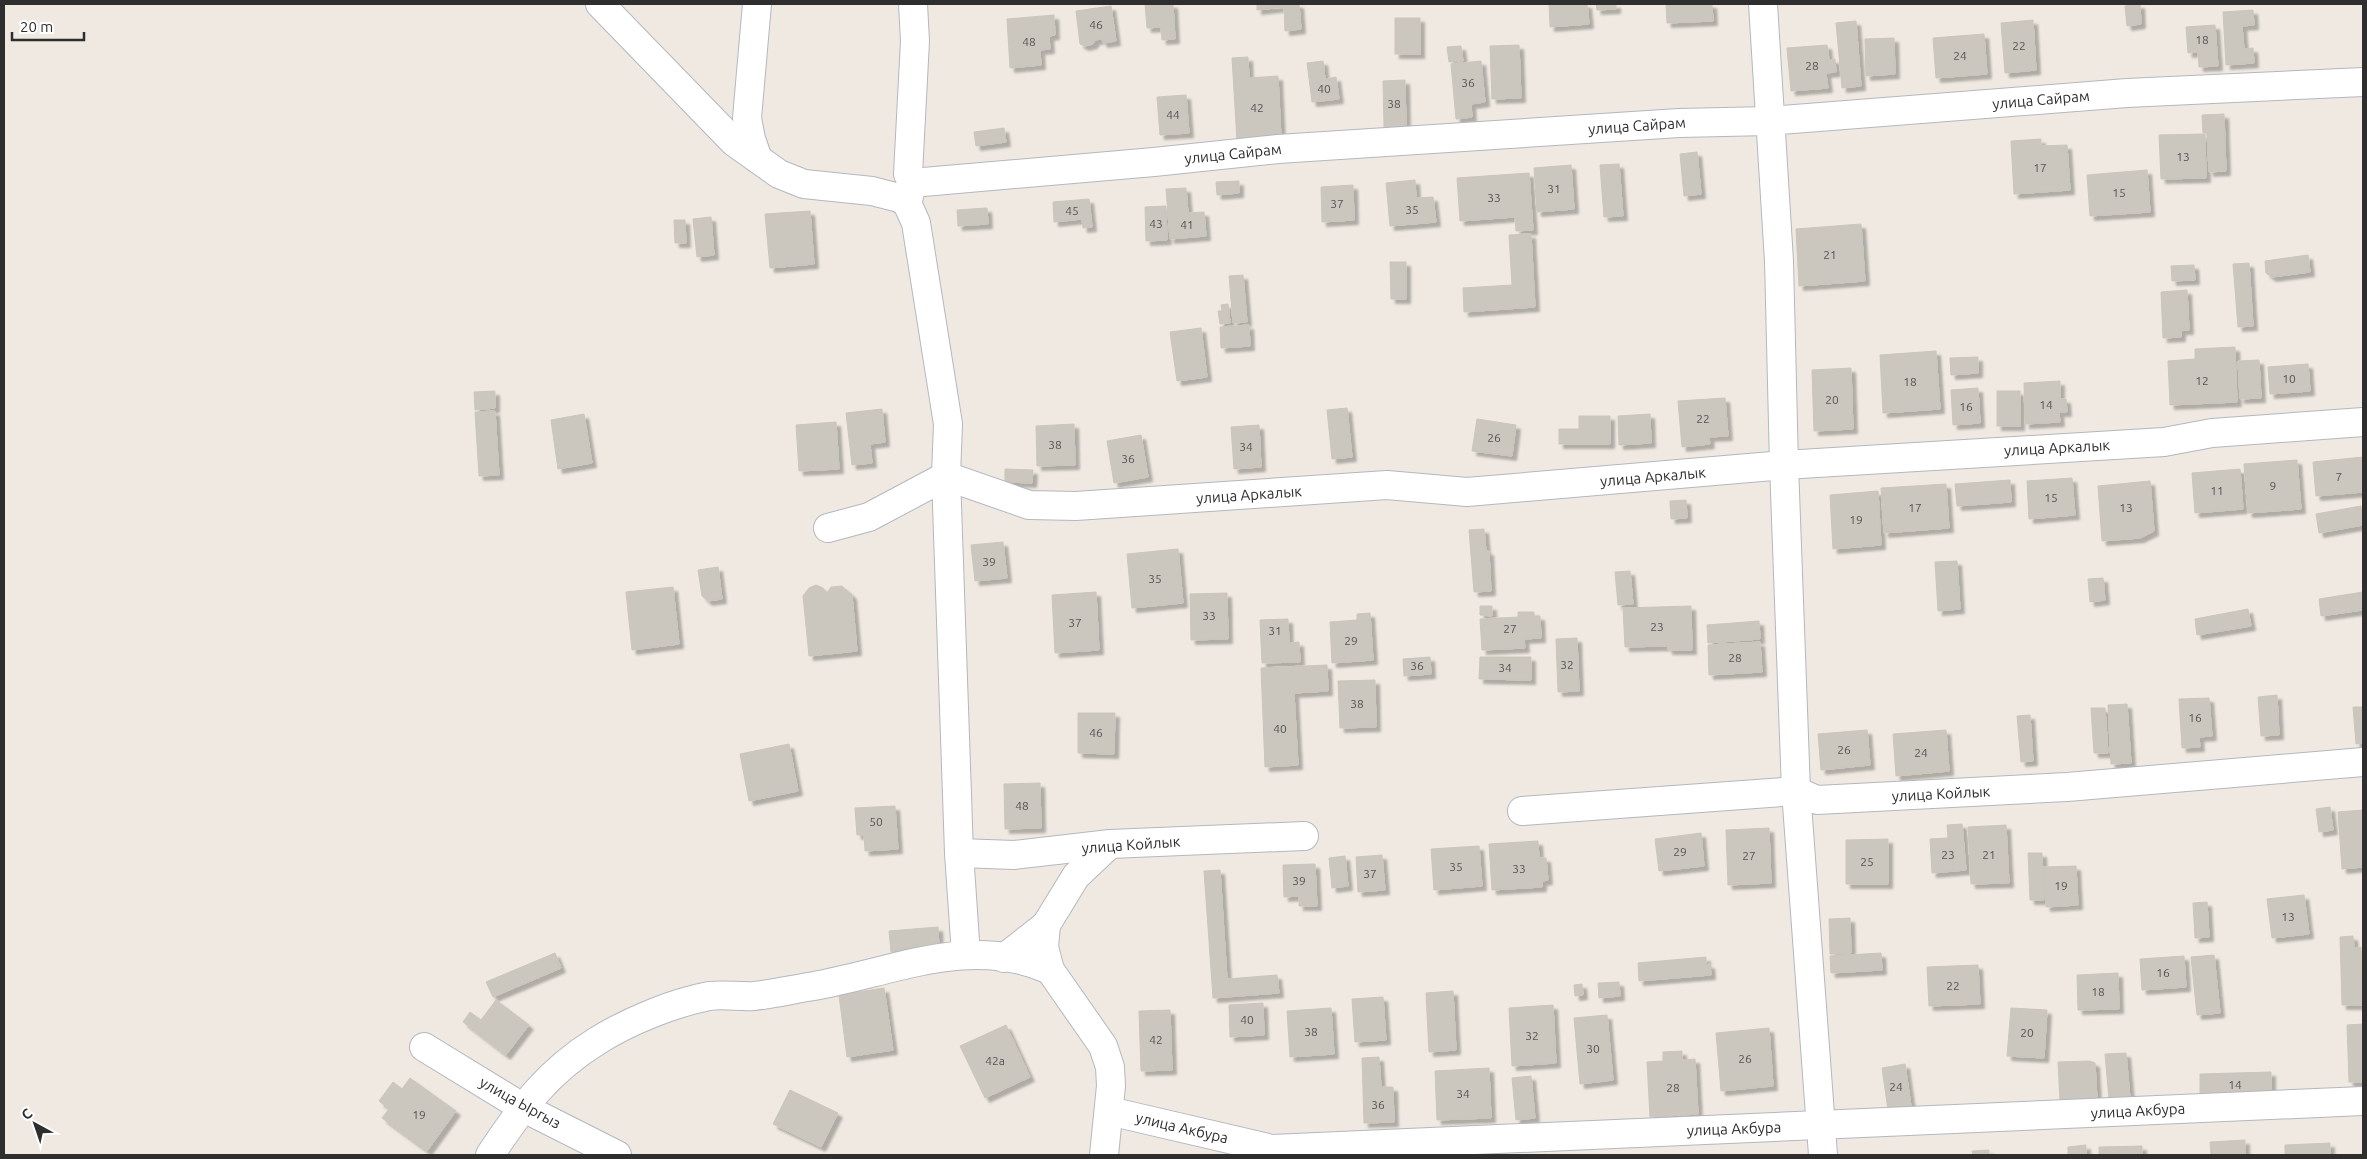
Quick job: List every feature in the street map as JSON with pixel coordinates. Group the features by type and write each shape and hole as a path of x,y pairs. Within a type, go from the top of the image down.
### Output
{"street":[{"path":"600,4 734,142 778,174 804,184 872,191 899,198 909,193"},
{"path":"757,4 748,118 751,140 758,159"},
{"path":"913,4 915,41 908,174 909,193 916,223 948,424 946,476 959,853 966,954"},
{"path":"1763,4 1769,120 1780,261 1784,465 1796,790 1823,1155"},
{"name":"улица Сайрам","path":"909,193 1154,162 1278,149 1679,122 1769,120 2127,93 2363,82"},
{"name":"улица Аркалык","path":"946,476 1029,505 1076,506 1387,485 1467,492 1784,465 2164,442 2212,433 2363,422"},
{"path":"828,528 869,517 946,476"},
{"name":"улица Койлык","path":"1522,811 1796,790 1817,800 2067,787 2363,762"},
{"name":"улица Койлык","path":"959,853 1014,855 1110,844 1304,836"},
{"path":"1004,958 1046,925 1076,876 1110,844"},
{"path":"1046,925 1044,948 1050,970 1103,1046 1110,1067 1111,1086 1104,1155"},
{"path":"490,1155 522,1107 559,1068 598,1040 684,1002 712,996 754,996 817,986 915,962 966,954 1029,961 1050,970"},
{"name":"улица Ыргыз","path":"424,1047 522,1107 617,1155"},
{"name":"улица Акбура","path":"1109,1111 1272,1149 2363,1101"}],"building":[{"path":"1145,4 1173,4 1175,39 1162,40 1161,27 1147,28"},
{"path":"1257,4 1299,4 1301,29 1285,31 1284,7 1257,10"},
{"path":"1549,4 1587,4 1589,24 1550,27"},
{"path":"1596,4 1616,4 1616,9 1597,10"},
{"path":"1666,4 1712,4 1713,21 1667,23"},
{"path":"2140,4 2141,24 2127,26 2125,6"},
{"path":"1111,6 1116,41 1103,43 1102,39 1095,40 1093,44 1085,46 1080,44 1076,11"},
{"path":"2253,10 2254,25 2242,26 2244,49 2253,48 2254,63 2226,65 2223,12"},
{"path":"1054,15 1055,35 1049,36 1050,49 1040,50 1041,65 1010,68 1007,19"},
{"path":"1395,18 1420,18 1420,54 1395,54"},
{"path":"2033,20 2036,70 2005,73 2001,23"},
{"path":"1856,21 1861,86 1842,88 1836,23"},
{"path":"2215,25 2218,66 2199,67 2198,52 2188,53 2186,27"},
{"path":"1984,34 1987,74 1936,78 1933,38"},
{"path":"1894,38 1895,74 1866,76 1865,39"},
{"path":"1519,45 1521,98 1492,99 1490,46"},
{"path":"1827,45 1829,60 1835,59 1836,72 1826,73 1828,88 1791,91 1787,48"},
{"path":"1461,46 1463,61 1449,62 1447,47"},
{"path":"1248,57 1249,78 1278,76 1281,138 1237,141 1232,58"},
{"path":"1323,61 1325,79 1336,77 1339,99 1312,102 1307,63"},
{"path":"1481,61 1485,102 1471,104 1472,117 1456,119 1451,64"},
{"path":"1405,80 1406,127 1384,127 1383,81"},
{"path":"1186,95 1189,133 1160,135 1157,97"},
{"path":"2224,114 2226,171 2209,172 2207,133 2203,133 2202,115"},
{"path":"1004,128 1006,142 976,146 974,132"},
{"path":"2205,134 2206,178 2161,179 2159,135"},
{"path":"2041,139 2041,146 2067,145 2070,190 2014,194 2011,141"},
{"path":"1697,152 1701,194 1684,196 1680,154"},
{"path":"1619,164 1623,216 1604,217 1600,165"},
{"path":"1571,165 1574,209 1537,212 1534,168"},
{"path":"2147,170 2150,212 2090,216 2087,175"},
{"path":"1529,173 1533,230 1516,231 1515,217 1460,221 1457,178"},
{"path":"1415,180 1416,198 1433,197 1436,222 1390,226 1386,183"},
{"path":"1239,181 1239,193 1217,195 1216,182"},
{"path":"1353,185 1354,220 1322,222 1321,187"},
{"path":"1186,188 1188,213 1204,212 1206,236 1170,239 1166,189"},
{"path":"1089,199 1092,227 1083,228 1082,219 1054,222 1053,202"},
{"path":"1166,206 1167,240 1146,241 1145,207"},
{"path":"987,208 988,224 958,226 957,210"},
{"path":"810,211 814,264 770,268 765,214"},
{"path":"711,217 714,255 697,257 693,219"},
{"path":"674,220 685,220 686,243 675,243"},
{"path":"1861,224 1865,281 1799,286 1796,229"},
{"path":"1531,234 1535,307 1464,312 1463,288 1512,285 1509,235"},
{"path":"2308,255 2310,272 2272,277 2266,273 2265,261"},
{"path":"1390,262 1406,262 1406,299 1391,299"},
{"path":"2249,263 2253,326 2238,327 2233,264"},
{"path":"2194,265 2195,280 2172,281 2171,266"},
{"path":"1243,275 1247,322 1233,323 1229,276"},
{"path":"2187,290 2189,330 2181,330 2181,337 2163,338 2161,292"},
{"path":"1228,304 1230,323 1220,324 1218,311 1222,311 1221,305"},
{"path":"1249,325 1250,346 1221,348 1220,327"},
{"path":"1201,328 1207,377 1177,381 1170,332"},
{"path":"2235,347 2237,402 2170,405 2168,361 2195,359 2195,349"},
{"path":"1936,351 1940,409 1883,413 1880,355"},
{"path":"1978,357 1978,373 1951,375 1950,358"},
{"path":"2259,360 2261,398 2240,399 2238,361"},
{"path":"2308,364 2310,391 2270,394 2268,367"},
{"path":"1851,368 1853,429 1814,431 1812,370"},
{"path":"2060,381 2060,399 2066,399 2067,412 2059,412 2060,422 2025,424 2024,383"},
{"path":"1978,388 1980,423 1953,425 1951,390"},
{"path":"495,391 495,408 475,410 474,392"},
{"path":"1997,391 2020,391 2020,426 1997,426"},
{"path":"1725,398 1728,436 1709,437 1710,444 1682,447 1678,401"},
{"path":"1347,408 1352,457 1332,459 1327,410"},
{"path":"882,409 885,442 870,444 872,463 852,465 846,413"},
{"path":"495,411 499,475 479,476 475,412"},
{"path":"584,414 592,463 558,469 551,420"},
{"path":"1650,414 1651,443 1619,445 1618,416"},
{"path":"1579,416 1610,416 1610,444 1559,444 1559,429 1579,429"},
{"path":"1477,419 1516,425 1512,456 1472,451"},
{"path":"836,422 839,469 799,471 796,425"},
{"path":"1074,424 1075,465 1037,466 1036,426"},
{"path":"1259,425 1261,467 1234,469 1231,427"},
{"path":"1141,435 1148,477 1114,483 1107,441"},
{"path":"2363,457 2363,492 2316,496 2313,462"},
{"path":"2297,460 2301,509 2248,513 2244,464"},
{"path":"1005,469 1033,470 1032,483 1005,482"},
{"path":"2240,469 2243,509 2195,513 2192,473"},
{"path":"2072,478 2075,515 2029,519 2027,481"},
{"path":"2010,480 2011,502 1957,506 1955,484"},
{"path":"2150,481 2154,531 2140,538 2102,541 2098,486"},
{"path":"1946,484 1949,528 1884,533 1881,488"},
{"path":"1878,491 1881,545 1833,549 1830,495"},
{"path":"1686,500 1687,518 1671,519 1670,501"},
{"path":"2361,506 2363,525 2319,533 2316,514"},
{"path":"1484,529 1486,551 1489,551 1491,591 1474,592 1469,530"},
{"path":"1003,542 1007,578 975,581 971,545"},
{"path":"1178,549 1183,603 1132,608 1127,554"},
{"path":"1957,561 1960,609 1938,611 1935,562"},
{"path":"718,567 722,599 708,601 702,596 698,570"},
{"path":"1630,571 1633,604 1618,605 1615,572"},
{"path":"2103,578 2105,600 2090,602 2088,579"},
{"path":"816,585 823,588 827,593 831,587 842,586 852,595 857,651 809,656 803,596 809,588"},
{"path":"673,587 679,644 632,650 626,592"},
{"path":"1096,592 1099,650 1055,653 1052,595"},
{"path":"2363,592 2363,610 2321,616 2319,599"},
{"path":"1227,593 1228,639 1191,640 1190,594"},
{"path":"1480,606 1492,606 1492,616 1480,615"},
{"path":"1691,606 1692,650 1668,650 1668,646 1625,647 1623,608"},
{"path":"2248,609 2251,626 2197,635 2195,619"},
{"path":"1518,612 1534,612 1534,616 1540,616 1541,638 1524,639 1525,648 1482,650 1480,619 1518,617"},
{"path":"1370,613 1373,660 1332,663 1330,622 1357,620 1357,614"},
{"path":"1288,619 1289,643 1299,642 1300,662 1262,663 1260,620"},
{"path":"1759,621 1760,639 1708,643 1707,625"},
{"path":"1577,638 1579,691 1558,692 1556,639"},
{"path":"1760,642 1762,672 1709,675 1708,645"},
{"path":"1430,657 1431,674 1404,676 1403,659"},
{"path":"1480,657 1531,657 1531,680 1479,679"},
{"path":"1327,665 1328,691 1294,693 1298,765 1265,767 1261,668"},
{"path":"1375,680 1376,727 1340,728 1338,681"},
{"path":"2277,695 2279,735 2261,736 2258,697"},
{"path":"2209,698 2212,736 2199,737 2200,747 2182,748 2179,699"},
{"path":"2127,704 2131,763 2111,764 2108,705"},
{"path":"2353,707 2363,707 2363,743 2356,744"},
{"path":"2091,708 2105,708 2108,753 2094,753"},
{"path":"1078,713 1115,713 1114,754 1078,753"},
{"path":"2030,715 2033,761 2021,762 2017,716"},
{"path":"1867,730 1870,765 1821,770 1818,734"},
{"path":"1946,730 1949,771 1896,776 1893,734"},
{"path":"789,744 798,791 749,801 740,754"},
{"path":"1040,783 1041,828 1005,829 1004,784"},
{"path":"895,806 898,849 865,851 864,835 857,835 855,808"},
{"path":"2330,807 2333,830 2319,832 2316,809"},
{"path":"2363,810 2363,867 2342,869 2338,812"},
{"path":"1962,824 1966,870 1932,873 1930,839 1948,838 1947,825"},
{"path":"2006,825 2009,883 1971,884 1968,827"},
{"path":"1769,828 1771,883 1728,885 1726,830"},
{"path":"1701,833 1704,866 1659,871 1655,839"},
{"path":"1888,839 1888,884 1846,884 1846,840"},
{"path":"1538,841 1539,858 1546,858 1548,880 1542,881 1542,887 1492,890 1489,844"},
{"path":"1479,846 1482,886 1434,890 1431,849"},
{"path":"2028,853 2042,853 2044,900 2030,900"},
{"path":"1382,855 1385,890 1358,892 1356,857"},
{"path":"1345,856 1348,886 1332,888 1329,858"},
{"path":"1315,864 1317,906 1299,906 1299,896 1284,897 1283,865"},
{"path":"2076,866 2078,905 2046,907 2044,867"},
{"path":"1220,870 1227,979 1277,975 1279,993 1213,998 1204,871"},
{"path":"2304,895 2309,934 2272,938 2267,899"},
{"path":"2207,902 2209,937 2195,938 2193,903"},
{"path":"1850,918 1851,953 1830,954 1829,919"},
{"path":"938,927 939,949 891,952 889,931"},
{"path":"2353,936 2354,948 2361,947 2363,1005 2342,1005 2340,937"},
{"path":"555,953 561,968 493,997 486,982"},
{"path":"1881,953 1882,970 1831,973 1830,956"},
{"path":"2214,955 2220,1013 2197,1015 2191,957"},
{"path":"2184,956 2186,987 2142,990 2140,959"},
{"path":"1706,957 1706,965 1710,964 1711,975 1639,981 1638,963"},
{"path":"1978,965 1980,1004 1929,1006 1927,967"},
{"path":"2118,973 2119,1009 2078,1010 2077,975"},
{"path":"1619,982 1620,996 1599,998 1598,983"},
{"path":"1582,984 1583,995 1575,996 1574,985"},
{"path":"884,988 893,1050 847,1057 839,995"},
{"path":"1453,991 1456,1050 1429,1052 1426,993"},
{"path":"1383,997 1386,1040 1355,1042 1352,999"},
{"path":"496,1000 529,1025 506,1055 463,1022 470,1012 481,1020"},
{"path":"1263,1003 1264,1035 1230,1037 1229,1005"},
{"path":"1553,1005 1556,1063 1512,1066 1509,1008"},
{"path":"1331,1008 1334,1054 1290,1057 1287,1011"},
{"path":"2011,1008 2047,1010 2044,1058 2007,1056"},
{"path":"1170,1010 1172,1070 1141,1071 1139,1011"},
{"path":"1607,1015 1613,1080 1580,1084 1574,1018"},
{"path":"2363,1024 2363,1082 2349,1082 2347,1025"},
{"path":"1006,1025 1030,1077 985,1098 960,1046"},
{"path":"1769,1028 1773,1086 1721,1091 1716,1033"},
{"path":"1682,1051 1682,1060 1695,1059 1698,1114 1650,1117 1647,1062 1663,1061 1663,1052"},
{"path":"2126,1053 2130,1098 2109,1099 2105,1054"},
{"path":"1379,1057 1381,1087 1393,1087 1394,1122 1364,1123 1362,1058"},
{"path":"2090,1061 2095,1063 2097,1099 2060,1102 2058,1062"},
{"path":"1905,1064 1911,1106 1888,1110 1882,1068"},
{"path":"1489,1068 1491,1118 1437,1120 1435,1071"},
{"path":"2271,1072 2271,1096 2200,1098 2200,1074"},
{"path":"1531,1076 1535,1118 1516,1120 1512,1078"},
{"path":"410,1078 456,1111 427,1151 382,1118 389,1109 379,1101 393,1082 402,1089"},
{"path":"790,1090 838,1113 821,1147 773,1124"},
{"path":"2245,1140 2245,1155 2211,1155 2210,1142"},
{"path":"2330,1143 2330,1155 2285,1155 2285,1145"},
{"path":"2086,1145 2086,1155 2068,1155 2068,1147"},
{"path":"2142,1146 2142,1155 2099,1155 2099,1147"},
{"path":"1989,1150 1989,1155 1973,1155 1972,1151"}]}
